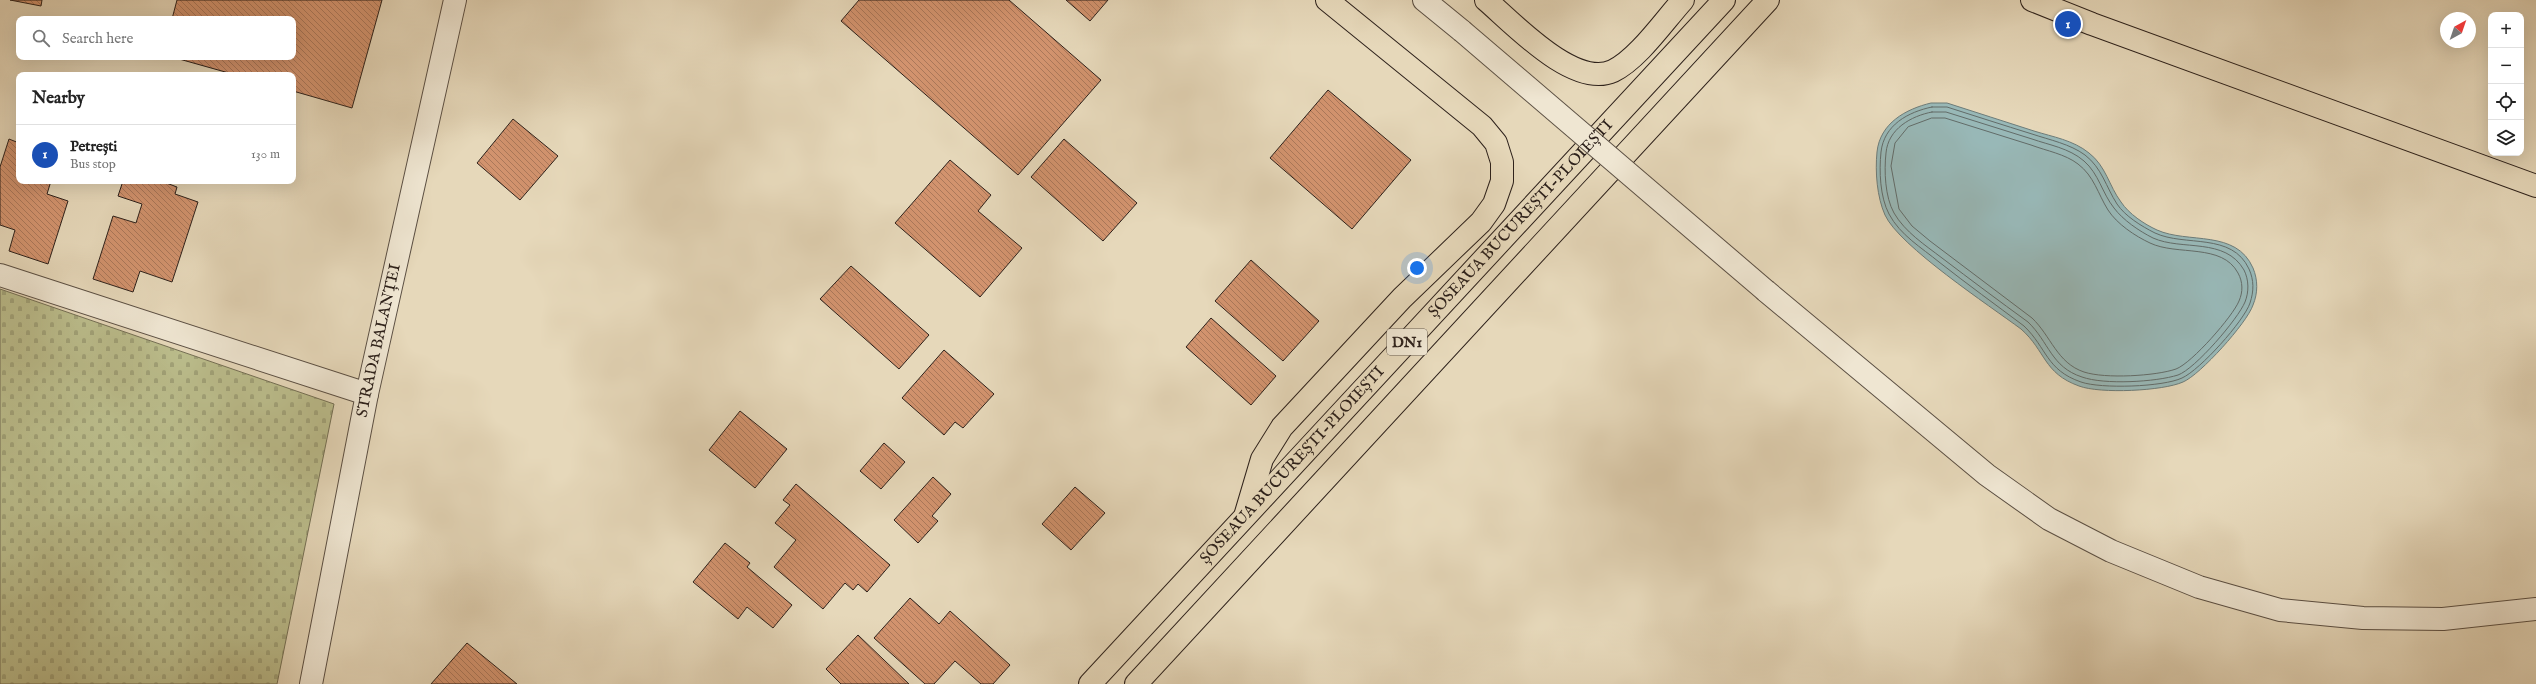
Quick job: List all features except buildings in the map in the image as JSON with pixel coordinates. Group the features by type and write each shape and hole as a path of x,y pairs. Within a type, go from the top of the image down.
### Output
{"highway":[{"path":"1245,517 1262,460 1282,427 1402,298 1481,222 1494,204 1502,181 1502,162 1496,144 1482,126 1327,0"},
{"path":"1486,0 1548,52 1570,67 1593,76 1612,72 1629,60 1683,0"},
{"name":"ȘOSEAUA BUCUREȘTI-PLOIEȘTI","path":"1090,684 1724,0"},
{"path":"2032,0 2092,24 2536,186"},
{"name":"ȘOSEAUA BUCUREȘTI-PLOIEȘTI","path":"1136,684 1770,1"}],"street":[{"name":"STRADA BALANȚEI","path":"311,684 367,394 455,0"},
{"path":"1424,0 1462,30 1766,291 1987,475 2048,519 2111,551 2199,587 2280,610 2363,618 2443,619 2536,609"},
{"path":"0,275 367,394"}],"green space":[{"path":"0,289 334,404 277,684 0,684"}],"water":[{"path":"1931,103 1947,103 2023,128 2063,139 2076,145 2095,158 2121,202 2132,215 2142,222 2157,230 2169,234 2210,240 2235,248 2245,256 2253,268 2257,282 2255,300 2242,324 2222,348 2200,370 2183,382 2174,385 2147,389 2116,391 2101,390 2079,386 2058,375 2051,368 2036,345 2021,329 1926,259 1894,228 1885,215 1878,192 1876,168 1879,142 1889,125 1904,113"}],"place":[{"name":"Petrești","path":"2068,24"}]}
